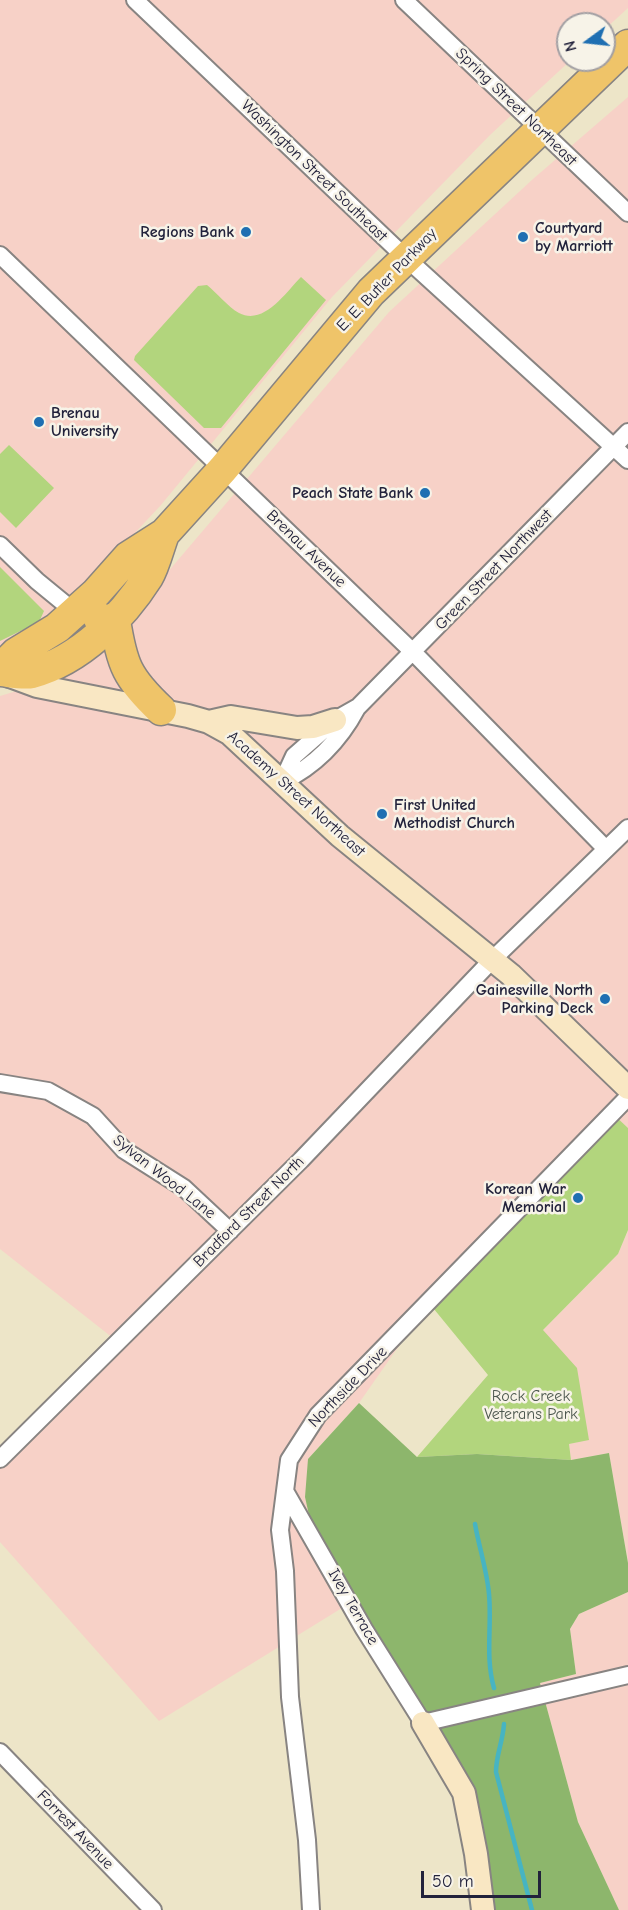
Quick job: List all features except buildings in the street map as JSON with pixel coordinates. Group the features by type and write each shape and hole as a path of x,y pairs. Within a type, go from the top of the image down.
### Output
{"highway":[{"name":"E. E. Butler Parkway","path":"0,671 16,653 42,640 76,613 128,557 164,534 223,469 371,292 628,45"},
{"name":"E. E. Butler Parkway","path":"0,671 30,674 56,664 96,638 114,620 149,576 164,534"},
{"path":"76,613 96,619 114,620 123,663 134,685 160,710"}],"street":[{"name":"Washington Street Southeast","path":"135,0 406,258 628,460"},
{"name":"Spring Street Northeast","path":"404,0 628,213"},
{"name":"Brenau Avenue","path":"0,255 414,653 606,849"},
{"name":"Green Street Northwest","path":"282,782 294,756 335,720 358,707 414,653 628,432"},
{"path":"0,544 76,613"},
{"name":"Academy Street Northeast","path":"0,671 37,686 209,722 229,733 340,836 492,960 628,1088"},
{"name":"Green Street Northwest","path":"282,782 305,770 345,730 358,707"},
{"path":"209,722 237,718 297,728 313,727 335,720"},
{"name":"Bradford Street North","path":"0,1459 301,1160 492,960 628,828"},
{"name":"Sylvan Wood Lane","path":"0,1083 48,1091 93,1116 124,1150 184,1188 230,1231"},
{"name":"Northside Drive","path":"311,1910 307,1840 290,1697 285,1571 280,1530 289,1460 318,1415 628,1097"},
{"name":"Ivey Terrace","path":"285,1491 364,1629 464,1793 476,1854 483,1910"},
{"path":"423,1723 628,1675"},
{"name":"Forrest Avenue","path":"0,1752 149,1909"}],"shaded area":[{"path":"0,0 628,0 628,8 616,19 616,12 556,12 556,72 558,72 490,135 332,297 161,505 76,596 37,629 0,646"},
{"path":"628,97 628,1128 612,1114 429,1303 359,1403 308,1459 350,1603 159,1721 0,1542 0,1456 118,1342 0,1249 0,696 70,675 98,654 389,312 533,179"},
{"path":"628,1230 628,1563 609,1453 571,1460 569,1444 589,1439 543,1330 618,1254"},
{"path":"628,1592 628,1910 619,1910 578,1822 540,1683 576,1674 570,1629 579,1614"}],"green space":[{"path":"301,277 326,300 221,428 204,428 134,360 135,356 198,286 207,285 227,304 239,313 248,316 257,315 274,306"},
{"path":"9,445 54,488 16,528 0,512 0,454"},
{"path":"0,567 44,611 39,622 0,641"},
{"name":"Rock Creek Veterans Park","path":"612,1113 628,1128 628,1230 618,1254 543,1330 577,1368 589,1440 569,1444 571,1460 477,1454 417,1457 488,1375 429,1303"},
{"path":"359,1403 417,1457 477,1454 571,1460 609,1453 628,1563 628,1592 579,1614 570,1629 576,1674 540,1683 578,1822 619,1910 482,1910 464,1793 314,1538 305,1497 308,1459"}],"waterway":[{"path":"475,1524 489,1594 489,1653 494,1688"},
{"path":"504,1724 496,1772 532,1910"}],"place":[{"name":"Regions Bank","path":"246,232"},
{"name":"Courtyard by Marriott","path":"523,237"},
{"name":"Brenau University","path":"39,422"},
{"name":"Peach State Bank","path":"425,493"},
{"name":"First United Methodist Church","path":"382,814"},
{"name":"Gainesville North Parking Deck","path":"605,999"},
{"name":"Korean War Memorial","path":"578,1198"}]}
